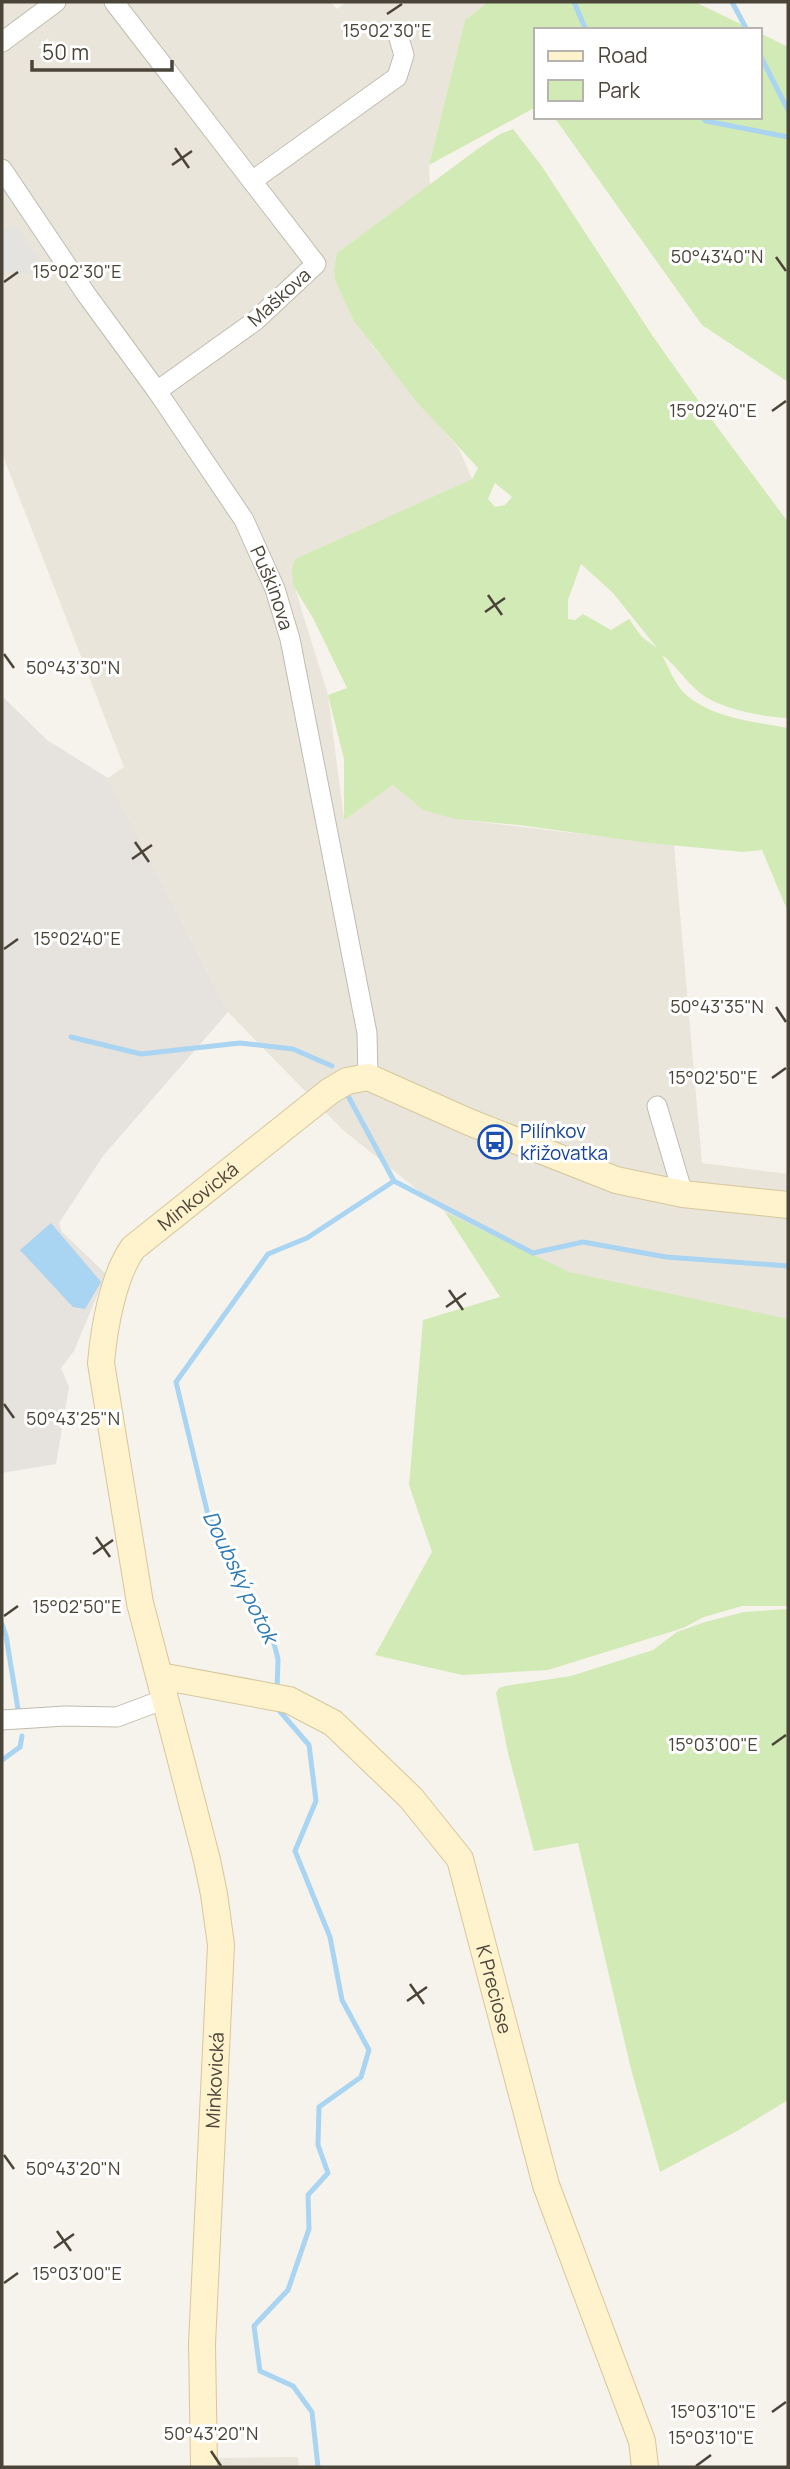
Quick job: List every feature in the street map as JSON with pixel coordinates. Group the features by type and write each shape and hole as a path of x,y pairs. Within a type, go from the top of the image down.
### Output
{"street":[{"path":"2,42 56,2"},
{"name":"Maškova","path":"114,2 316,264 255,321 157,391"},
{"path":"252,181 397,77 404,55 398,34"},
{"name":"Puškinova","path":"2,169 244,520 275,589 290,639 367,1033 368,1077"},
{"path":"368,1077 469,1122 616,1180 683,1194 788,1205"},
{"name":"Minkovická","path":"204,2467 202,2344 220,1945 207,1860 140,1603 101,1363 103,1341 122,1263 133,1248 330,1091 347,1081 368,1077"},
{"path":"657,1106 683,1194"},
{"path":"2,1720 117,1717 162,1688"},
{"name":"K Preciose","path":"162,1688 277,1697 333,1723 411,1798 460,1859 546,2185 642,2441 645,2467"},
{"path":"2,1735 40,1718"}],"shaded area":[{"path":"2,2 331,2 337,9 346,2 488,2 465,20 429,165 430,186 337,253 334,269 335,280 373,347 459,449 472,479 295,559 294,585 328,695 344,819 393,785 423,810 464,820 674,845 702,1163 788,1174 788,1322 569,1278 445,1212 343,1130 228,1012 108,778 124,767 2,453"},
{"path":"2,228 19,229 52,277 2,272"},
{"path":"2,696 47,740 108,778 228,1012 103,1156 59,1223 62,1232 106,1274 74,1351 61,1368 69,1387 56,1464 2,1473"},
{"path":"298,2457 299,2467 217,2467 217,2458"}],"green space":[{"path":"488,2 695,2 749,28 534,28 534,108 429,165 465,20"},
{"path":"762,34 788,47 788,382 702,325 555,119 762,119"},
{"path":"513,129 541,165 652,335 788,522 788,718 742,711 708,699 662,655 681,689 695,702 733,718 788,728 788,912 762,850 743,852 649,843 455,819 423,810 393,785 344,820 344,759 328,695 347,688 313,618 293,585 292,570 295,559 472,479 478,468 416,401 354,321 335,280 337,253 500,134","holes":["495,483 512,497 505,505 495,507 488,499","581,564 613,593 657,648 642,637 629,619 611,630 583,614 575,620 568,619 568,600"]},
{"path":"445,1212 569,1272 788,1319 788,1606 742,1606 704,1617 683,1628 548,1670 462,1675 375,1655 432,1552 409,1485 423,1320 500,1297"},
{"path":"788,1609 788,2100 660,2172 631,2069 578,1843 534,1851 508,1753 496,1693 499,1688 505,1686 571,1676 653,1650 677,1632 705,1622 744,1612"}],"water":[{"path":"51,1223 101,1282 85,1309 73,1307 20,1250"}],"waterway":[{"path":"574,2 585,28"},
{"path":"732,2 746,28"},
{"path":"762,59 788,110"},
{"path":"704,119 788,137"},
{"path":"71,1037 141,1054 240,1043 293,1049 332,1066"},
{"path":"347,1094 394,1181"},
{"name":"Doubský potok","path":"277,1691 278,1659 270,1628 208,1515 176,1382 268,1254 307,1238 394,1181 533,1253 583,1242 666,1257 788,1266"},
{"path":"2,1624 19,1715"},
{"name":"Doubský potok","path":"277,1708 309,1745 316,1801 295,1851 330,1937 342,2000 369,2050 361,2077 319,2107 318,2145 328,2173 308,2195 309,2229 288,2290 254,2326 260,2371 293,2386 312,2412 318,2467"},
{"path":"2,1760 20,1747 22,1736"}],"place":[{"name":"Pilínkov křižovatka","path":"495,1142"}]}
